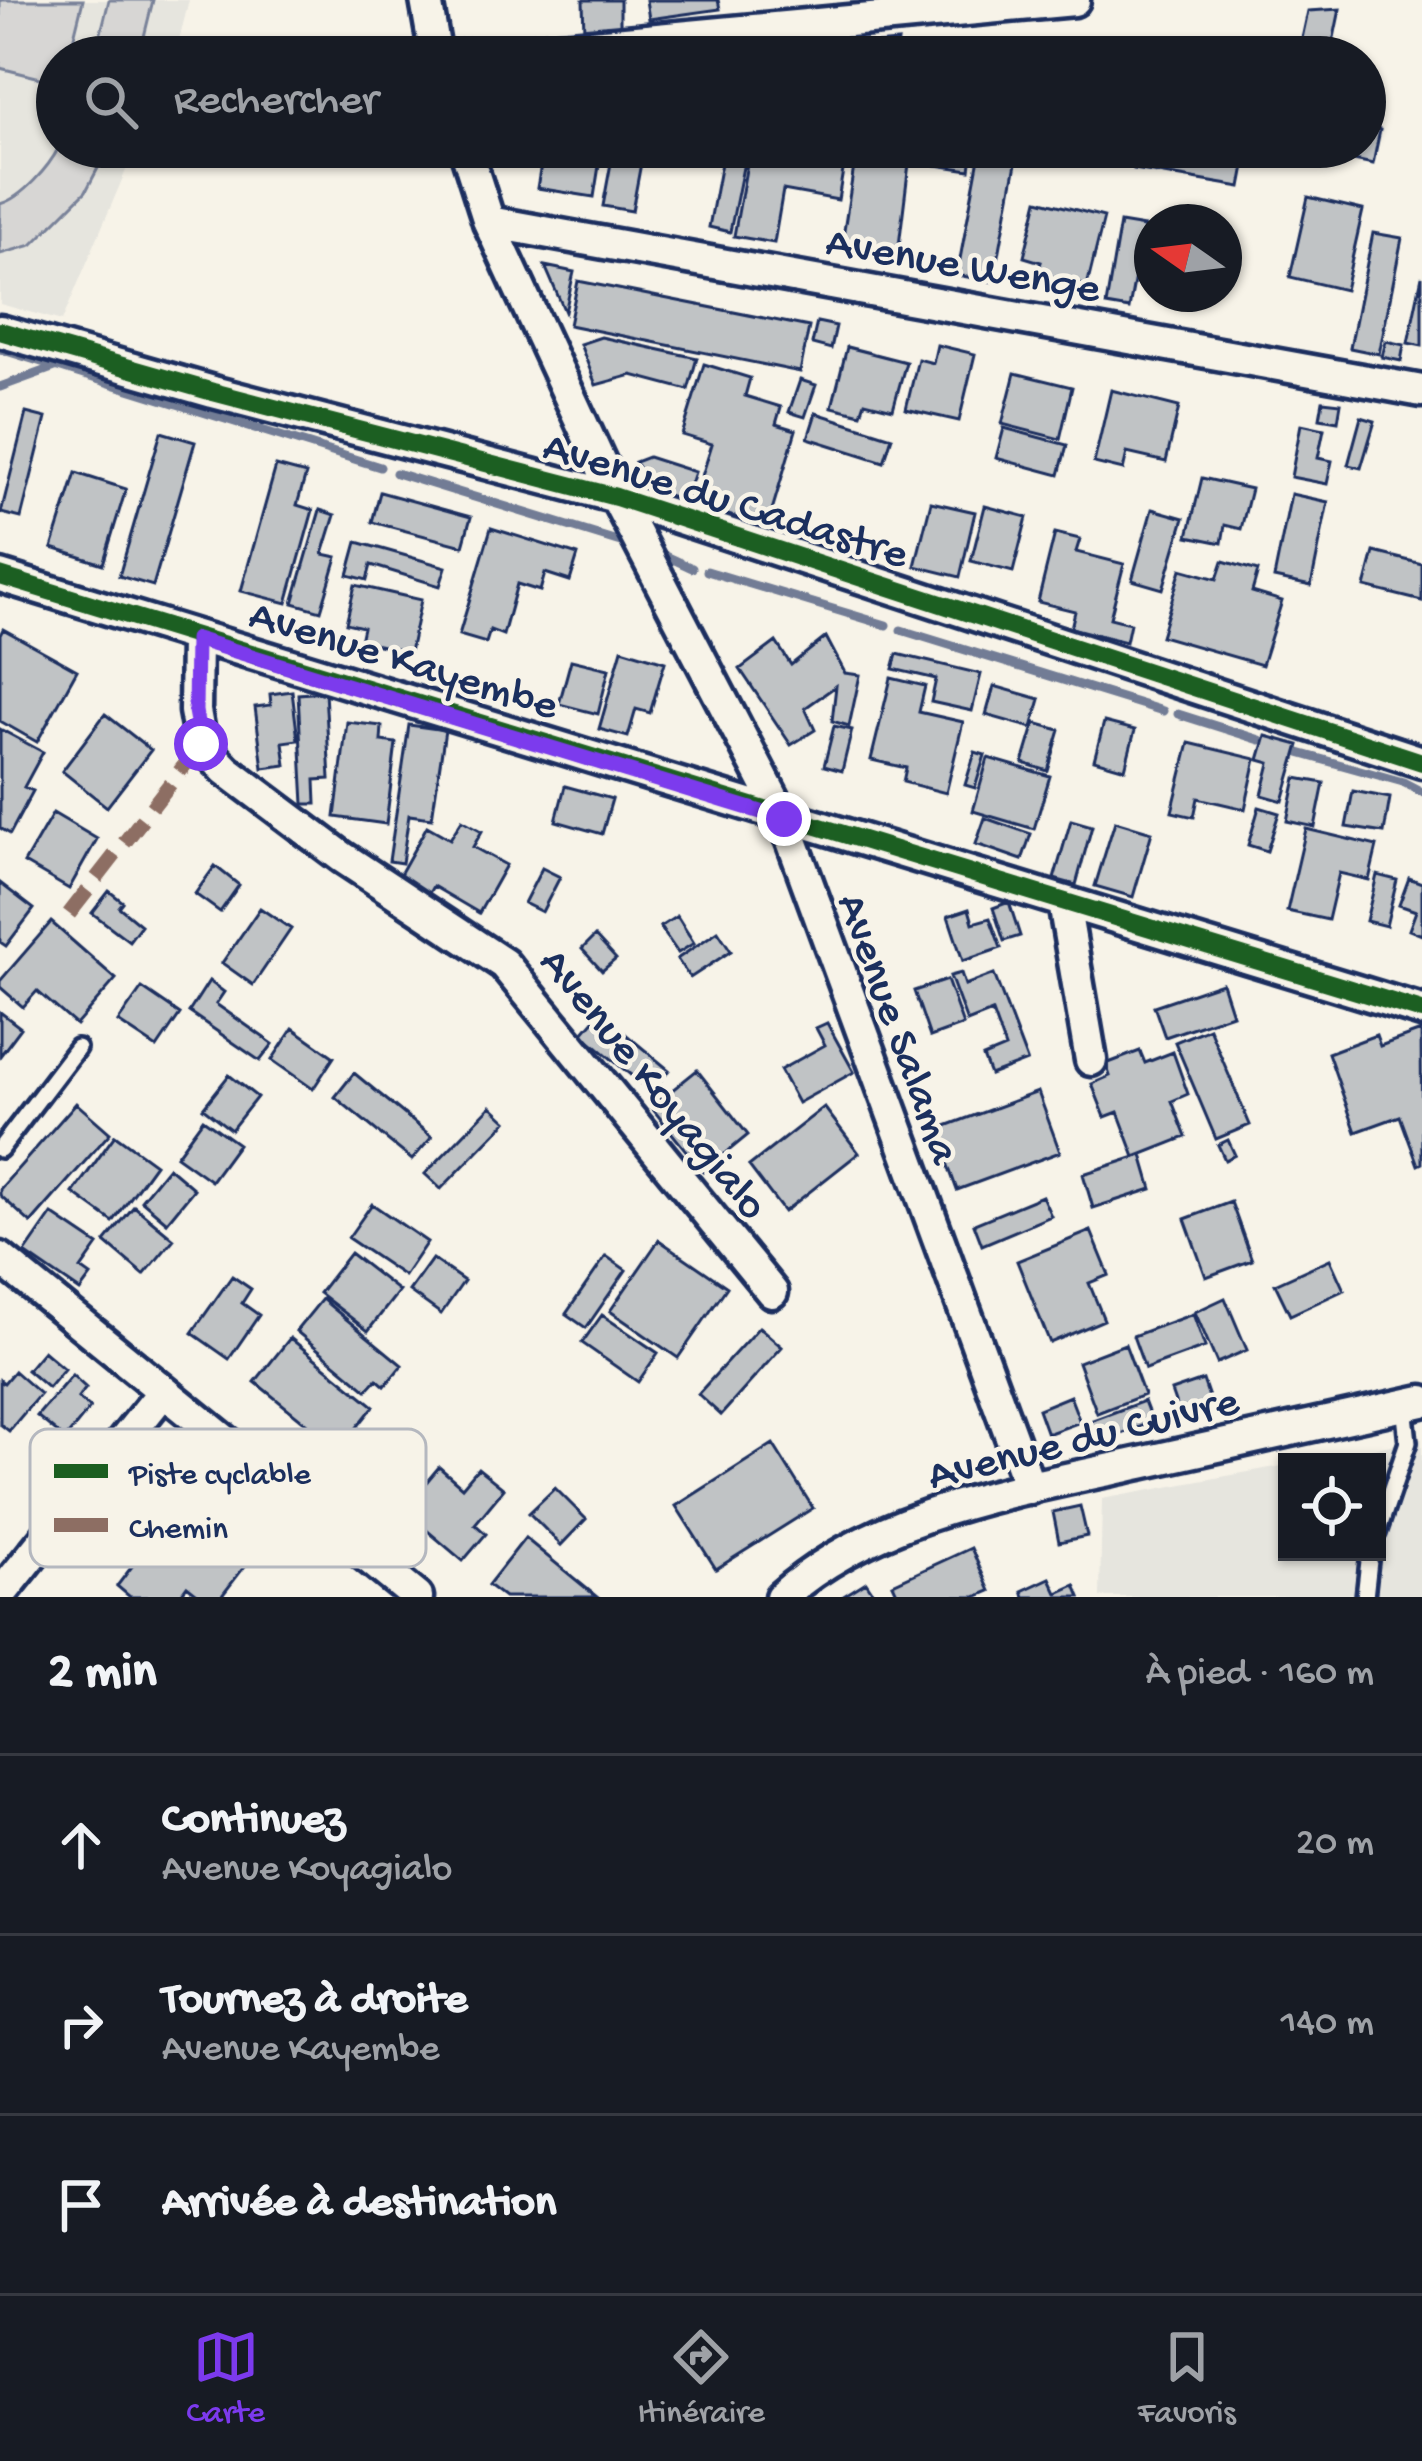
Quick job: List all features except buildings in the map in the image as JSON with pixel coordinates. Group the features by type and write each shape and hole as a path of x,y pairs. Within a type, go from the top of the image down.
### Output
{"street":[{"path":"426,0 432,36"},
{"path":"689,36 1074,0"},
{"name":"Avenue Salama","path":"472,168 489,223 616,497 784,819 1030,1488"},
{"name":"Avenue Wenge","path":"489,223 1422,391"},
{"name":"Avenue du Cadastre","path":"0,331 616,497 1422,762"},
{"name":"Avenue Kayembe","path":"0,576 1422,1011"},
{"name":"Avenue Koyagialo","path":"196,639 195,711 201,744 226,770 342,857 504,964 772,1292"},
{"path":"1064,903 1090,1060"},
{"path":"0,1258 209,1429"},
{"path":"133,1429 163,1392"},
{"name":"Avenue du Cuivre","path":"781,1597 843,1552 882,1534 1030,1488 1413,1403"},
{"path":"0,1595 30,1558"},
{"path":"380,1567 417,1597"}],"lane":[{"path":"0,1149 77,1048"},
{"path":"1386,1506 1408,1442 1413,1403"},
{"path":"1365,1597 1369,1561"}],"shaded area":[{"path":"0,0 189,0 180,36 36,36 36,168 127,168 62,321 0,304"},
{"path":"0,0 83,0 74,36 36,36 36,77 0,68"},
{"path":"109,0 153,0 144,36 100,36"},
{"path":"45,168 98,168 86,191 32,245 0,254 0,204"},
{"path":"1422,1439 1422,1597 1100,1597 1102,1499 1278,1467 1278,1561 1386,1561 1386,1453 1349,1453"}],"waterway":[{"path":"0,349 380,467"},
{"path":"0,387 55,367"},
{"path":"396,473 627,544"},
{"path":"664,555 692,568"},
{"path":"707,571 886,625"},
{"path":"901,630 1163,711"},
{"path":"1178,714 1260,740"},
{"path":"1299,753 1403,782 1422,792"}],"marked path":[{"path":"69,914 201,744"}],"cycle path":[{"path":"0,331 616,497 1422,762"},
{"path":"0,576 1422,1011"}],"route":[{"path":"201,744 195,711 196,639 784,819"}]}
